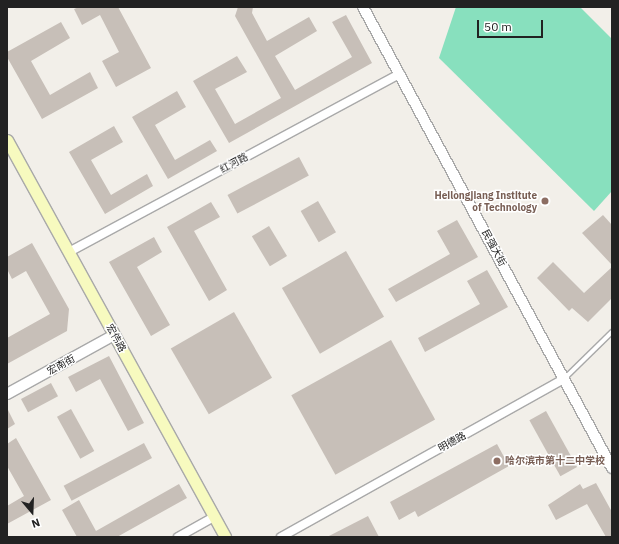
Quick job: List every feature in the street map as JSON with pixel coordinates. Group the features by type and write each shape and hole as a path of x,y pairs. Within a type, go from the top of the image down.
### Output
{"main road":[{"name":"宏伟路","path":"7,140 225,537"}],"street":[{"name":"民强大街","path":"363,7 612,468"},
{"name":"红河路","path":"69,252 400,74"},
{"name":"宏南街","path":"7,394 114,336"},
{"name":"明德路","path":"282,537 564,379"},
{"path":"178,537 214,517"}],"lane":[{"name":"明德路","path":"564,379 612,332"}],"green space":[{"path":"456,7 580,7 612,39 612,191 594,211 439,58"}],"building":[{"path":"79,7 118,7 151,68 116,87 102,61 119,52 100,15 82,25 74,9"},
{"path":"238,7 253,7 252,13 267,41 309,17 317,31 275,56 295,90 352,57 332,22 346,15 372,63 229,143 193,81 237,56 247,72 215,89 235,124 281,98 235,16"},
{"path":"61,22 70,38 31,61 50,95 90,72 98,88 42,119 7,57 7,52"},
{"path":"177,91 186,107 155,125 175,160 210,140 217,151 168,179 132,117"},
{"path":"114,126 123,142 91,160 111,195 147,174 153,186 105,214 69,152"},
{"path":"299,157 309,176 237,214 227,195"},
{"path":"318,201 336,232 319,242 301,211"},
{"path":"211,202 220,217 194,231 227,290 209,301 167,227"},
{"path":"603,215 612,225 612,265 582,233"},
{"path":"457,220 478,257 396,302 388,289 450,254 437,231"},
{"path":"269,226 287,256 270,266 252,236"},
{"path":"154,237 162,252 137,267 170,325 151,336 109,262"},
{"path":"32,243 69,309 67,331 7,364 7,338 50,314 26,271 12,279 7,269 7,257"},
{"path":"346,251 384,317 320,354 282,288"},
{"path":"553,262 584,293 612,267 612,298 588,322 572,308 569,311 537,278"},
{"path":"487,270 508,307 425,352 418,338 480,304 467,281"},
{"path":"234,312 272,378 209,414 171,348"},
{"path":"391,340 435,420 335,475 291,395"},
{"path":"109,356 144,423 128,431 100,379 76,392 68,377"},
{"path":"51,383 58,396 28,412 21,399"},
{"path":"7,408 15,424 7,429"},
{"path":"71,409 94,451 80,459 57,417"},
{"path":"546,411 577,467 560,476 529,420"},
{"path":"16,438 51,500 7,524 7,506 24,496 7,466 7,444"},
{"path":"144,443 152,458 72,501 64,486"},
{"path":"497,444 509,466 418,517 415,511 399,520 390,502"},
{"path":"596,483 612,512 612,537 606,537 587,504 556,520 548,505 580,484 583,489"},
{"path":"179,484 187,498 117,537 77,537 62,510 79,500 96,531"},
{"path":"368,516 379,537 327,537"}],"place":[{"name":"Heilongjiang Institute of Technology","path":"545,201"},
{"name":"哈尔滨市第十二中学校","path":"497,461"}]}
